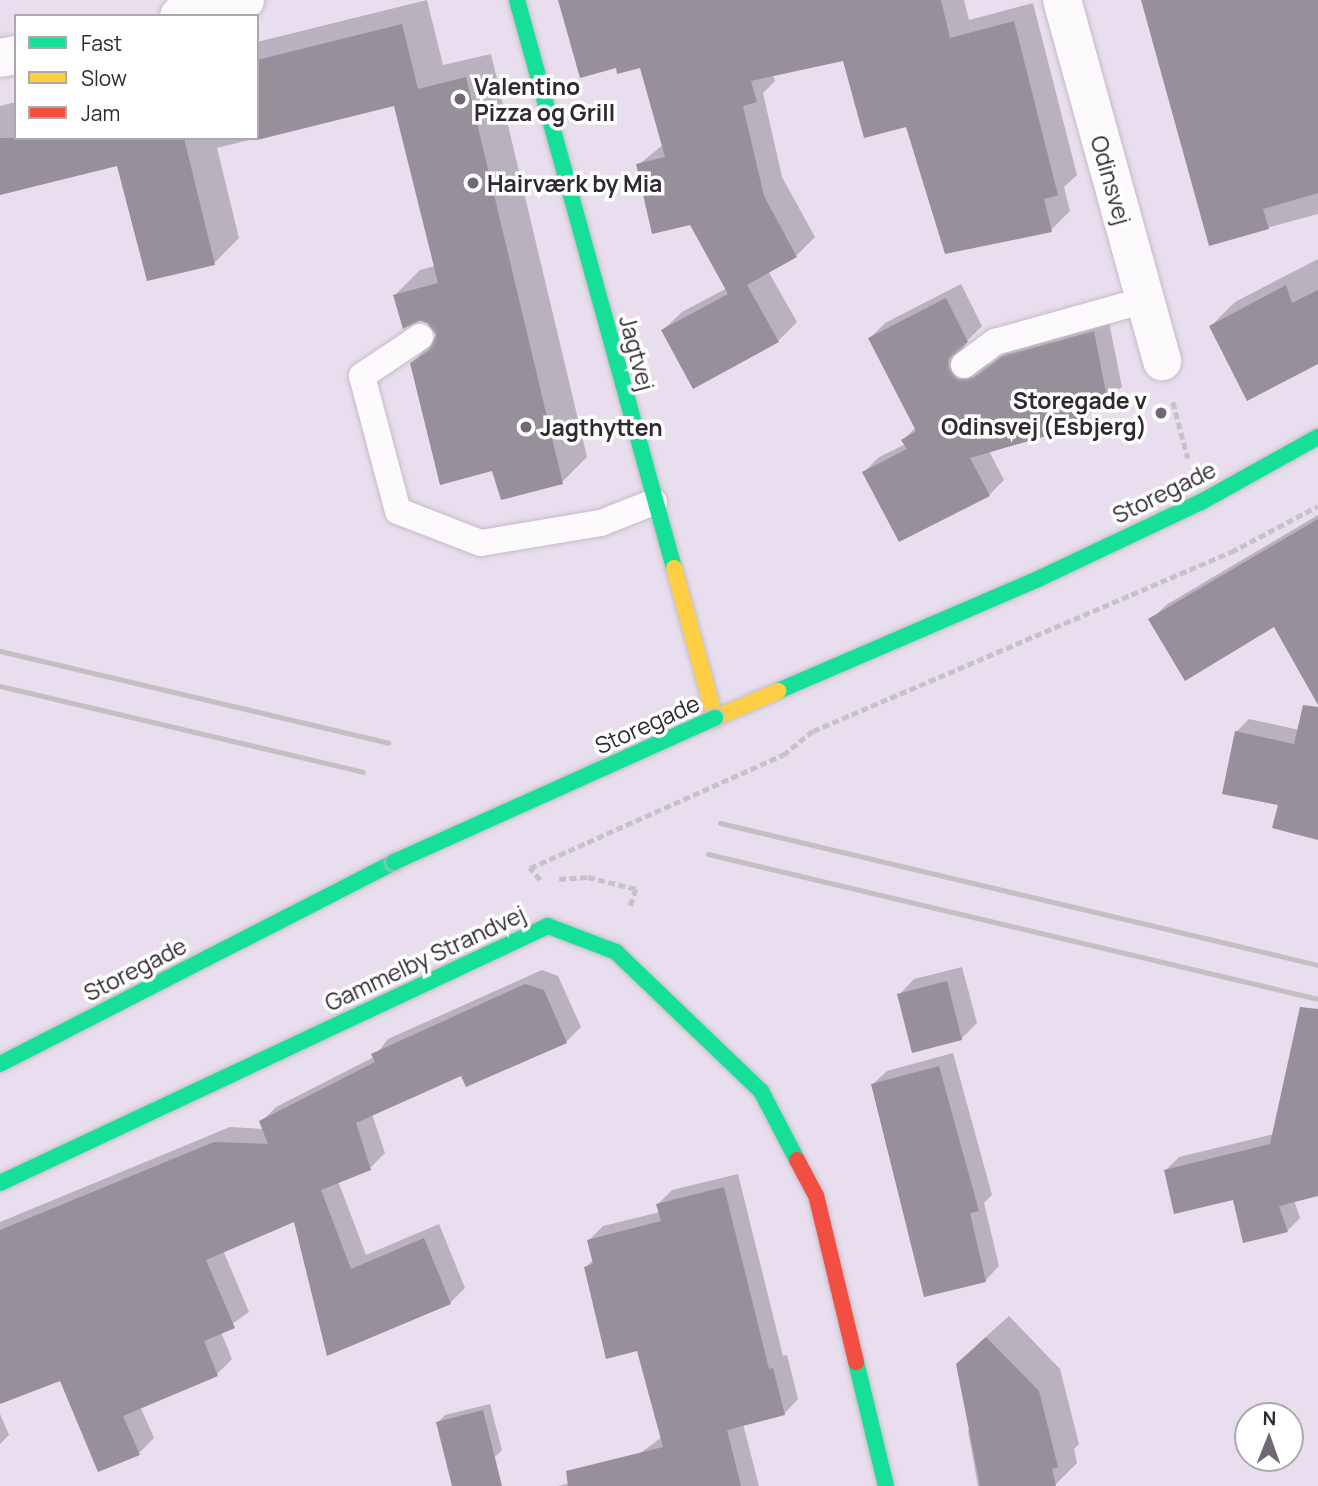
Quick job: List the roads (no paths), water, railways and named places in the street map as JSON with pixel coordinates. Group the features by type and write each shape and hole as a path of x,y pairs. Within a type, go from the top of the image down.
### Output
{"street":[{"path":"187,14 245,0"},
{"name":"Jagtvej","path":"517,0 715,718"},
{"name":"Odinsvej","path":"1062,0 1161,361"},
{"name":"Storegade","path":"0,1063 394,862 715,718 1040,578 1314,447"},
{"name":"Gammelby Strandvej","path":"0,1183 548,926 616,952 761,1091 816,1195 886,1486"}],"lane":[{"path":"964,365 995,342 1145,300"},
{"path":"420,337 362,376 398,511 481,543 601,523 654,502"}],"railway":[{"path":"0,651 388,743"},
{"path":"0,686 363,772"},
{"path":"720,823 1318,965"},
{"path":"708,854 1318,999"}],"place":[{"name":"Valentino Pizza og Grill","path":"460,99"},
{"name":"Hairværk by Mia","path":"473,183"},
{"name":"Storegade v Odinsvej (Esbjerg)","path":"1161,413"},
{"name":"Jagthytten","path":"526,427"}]}
